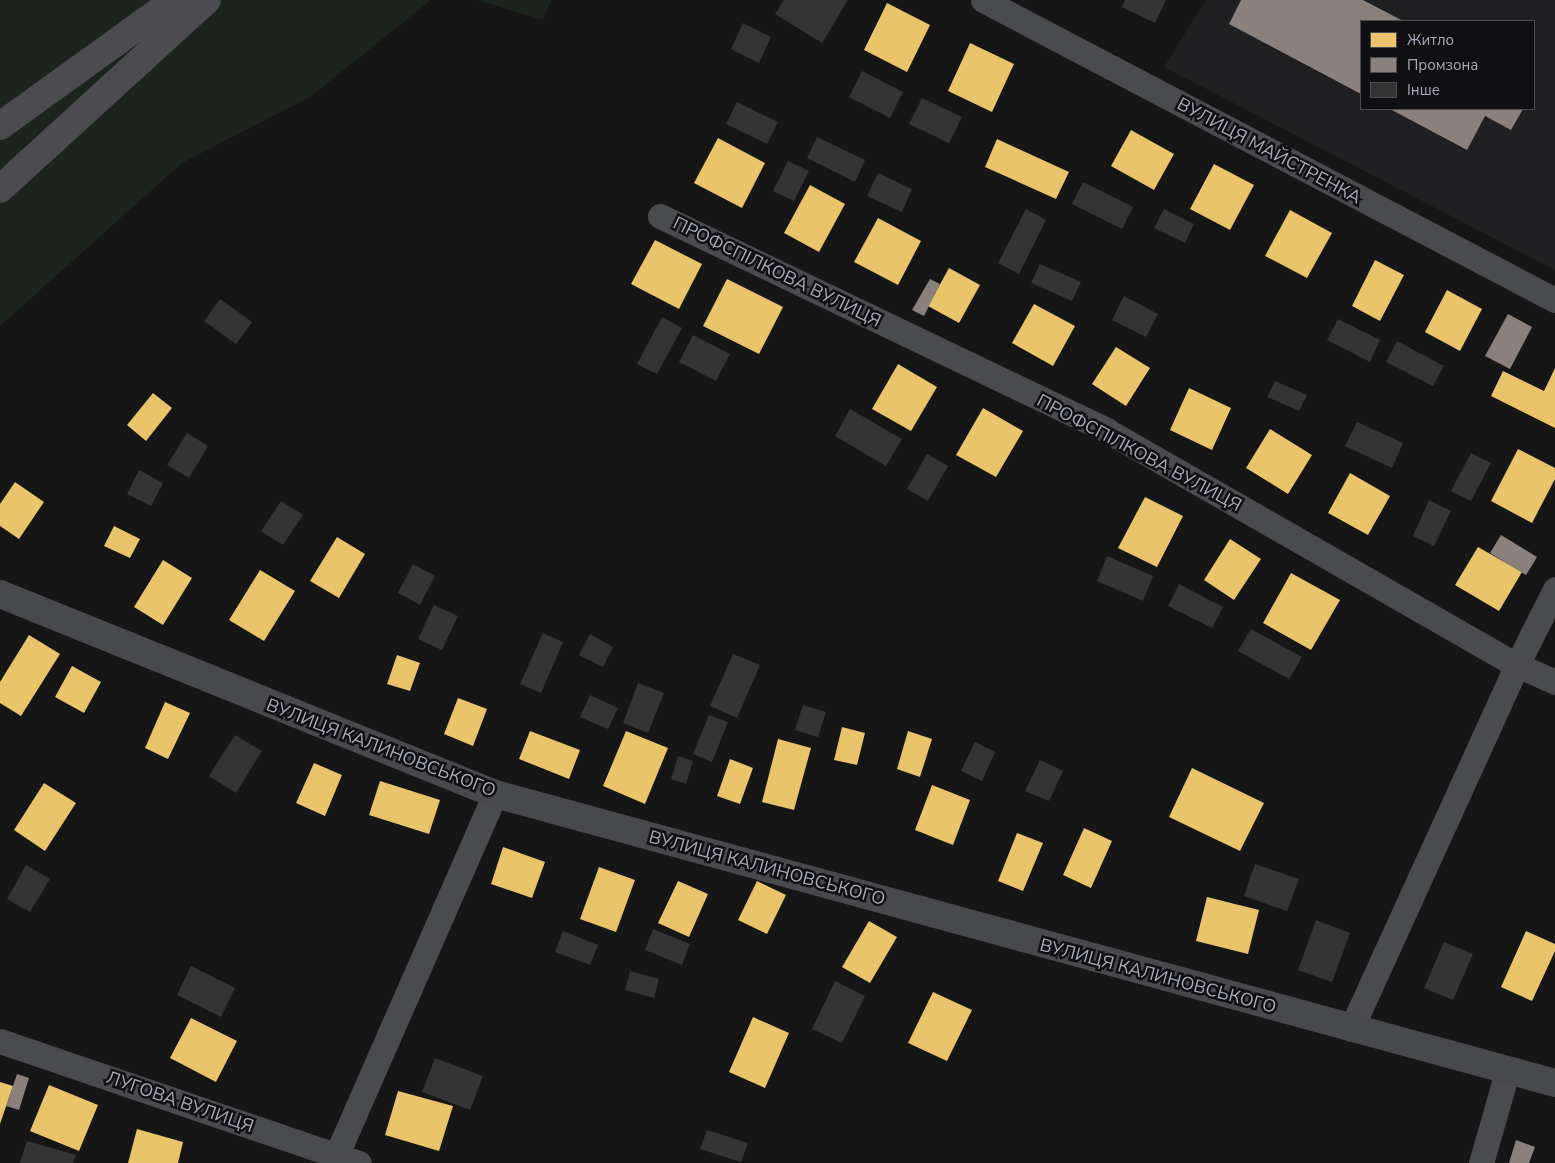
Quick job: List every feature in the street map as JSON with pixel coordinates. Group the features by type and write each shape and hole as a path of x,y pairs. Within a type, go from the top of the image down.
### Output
{"highway":[{"path":"0,126 176,0"},
{"path":"0,189 207,0"}],"main road":[{"name":"ВУЛИЦЯ КАЛИНОВСЬКОГО","path":"0,594 495,794 1350,1029 1508,1069 1555,1084"}],"street":[{"name":"ВУЛИЦЯ МАЙСТРЕНКА","path":"984,0 1555,300"},
{"name":"ПРОФСПІЛКОВА ВУЛИЦЯ","path":"660,216 1106,430 1517,665 1555,682"},
{"path":"1350,1029 1517,665 1555,589"},
{"path":"334,1159 495,794"},
{"name":"ЛУГОВА ВУЛИЦЯ","path":"0,1041 334,1159 359,1163"},
{"path":"1481,1163 1508,1069"}],"shaded area":[{"path":"0,0 431,0 310,97 182,163 0,326"},
{"path":"477,0 551,0 543,20"},
{"path":"1206,0 1555,0 1555,270 1164,67"}],"building: Житло":[{"path":"887,3 930,25 907,72 864,50"},
{"path":"970,43 1014,64 992,112 948,91"},
{"path":"1131,130 1174,154 1154,190 1111,166"},
{"path":"718,138 765,163 742,208 694,183"},
{"path":"997,139 1069,172 1056,199 985,167"},
{"path":"1214,164 1254,185 1230,230 1190,209"},
{"path":"810,185 845,204 819,252 784,233"},
{"path":"1290,210 1332,233 1307,278 1265,256"},
{"path":"878,218 921,241 898,285 854,262"},
{"path":"655,240 702,264 679,309 631,284"},
{"path":"1375,260 1404,275 1380,321 1352,306"},
{"path":"949,268 980,285 959,323 928,306"},
{"path":"727,279 783,307 759,354 703,326"},
{"path":"1447,290 1482,309 1460,351 1425,332"},
{"path":"1034,304 1075,326 1053,366 1012,343"},
{"path":"1116,347 1150,368 1126,406 1092,384"},
{"path":"898,364 937,387 911,431 872,409"},
{"path":"1555,368 1555,428 1491,396 1503,371 1544,391"},
{"path":"1189,388 1231,408 1212,450 1170,430"},
{"path":"153,393 172,408 146,441 127,425"},
{"path":"983,408 1023,431 996,477 956,455"},
{"path":"1270,429 1312,455 1288,494 1246,468"},
{"path":"1518,449 1555,468 1555,479 1532,523 1491,501"},
{"path":"1350,473 1390,496 1368,535 1328,513"},
{"path":"15,482 44,502 19,539 0,526 0,504"},
{"path":"1145,497 1183,516 1157,567 1118,548"},
{"path":"114,526 140,539 130,558 104,546"},
{"path":"337,537 365,554 339,598 310,581"},
{"path":"1230,539 1261,559 1234,600 1204,580"},
{"path":"1478,547 1522,572 1499,611 1455,585"},
{"path":"163,560 192,578 163,625 134,607"},
{"path":"260,570 295,591 264,641 229,620"},
{"path":"1291,573 1340,600 1311,650 1263,623"},
{"path":"29,635 60,654 21,716 0,703 0,682"},
{"path":"397,655 420,663 410,691 387,684"},
{"path":"72,666 101,682 84,713 55,697"},
{"path":"458,698 487,709 473,746 444,734"},
{"path":"165,702 190,713 168,759 145,748"},
{"path":"842,727 865,733 857,765 834,760"},
{"path":"530,731 580,750 569,779 519,759"},
{"path":"626,731 668,748 645,804 603,786"},
{"path":"908,731 932,739 920,777 897,769"},
{"path":"778,739 811,748 794,810 762,802"},
{"path":"730,759 753,768 740,804 717,796"},
{"path":"314,763 342,775 325,816 296,803"},
{"path":"1192,768 1264,803 1240,851 1169,817"},
{"path":"380,781 440,800 429,834 369,815"},
{"path":"44,783 76,803 45,851 14,830"},
{"path":"932,785 970,800 953,845 915,830"},
{"path":"1084,828 1112,841 1091,888 1063,875"},
{"path":"1017,833 1043,843 1023,891 998,881"},
{"path":"503,847 545,862 532,898 491,884"},
{"path":"599,867 635,880 616,932 580,919"},
{"path":"678,881 708,894 689,937 658,923"},
{"path":"757,881 786,895 767,934 738,920"},
{"path":"1207,897 1259,910 1248,954 1196,941"},
{"path":"869,921 897,937 870,983 842,967"},
{"path":"1526,931 1555,944 1555,951 1532,1001 1501,987"},
{"path":"933,992 972,1010 947,1061 908,1043"},
{"path":"753,1017 789,1033 765,1088 729,1072"},
{"path":"191,1018 237,1041 216,1082 170,1058"},
{"path":"0,1082 13,1086 0,1124"},
{"path":"49,1085 98,1105 79,1151 30,1131"},
{"path":"398,1091 453,1106 439,1151 385,1135"},
{"path":"137,1129 183,1142 178,1163 128,1163"}],"building: Промзона":[{"path":"1241,0 1363,0 1401,20 1360,20 1360,93 1229,24"},
{"path":"1392,110 1522,110 1511,130 1485,116 1467,150"},
{"path":"930,279 940,284 924,316 912,310"},
{"path":"1508,314 1532,327 1510,369 1485,356"},
{"path":"1501,535 1537,557 1526,575 1490,553"},
{"path":"17,1074 29,1078 19,1110 6,1106"},
{"path":"1516,1140 1535,1147 1529,1163 1509,1163"}],"building: Інше":[{"path":"784,0 848,0 822,43 775,14"},
{"path":"1125,0 1166,0 1155,23 1122,7"},
{"path":"743,23 771,37 759,63 731,49"},
{"path":"862,71 903,92 890,118 849,97"},
{"path":"922,98 962,117 949,143 909,124"},
{"path":"737,102 778,122 767,144 726,124"},
{"path":"817,137 865,160 855,182 807,158"},
{"path":"788,161 809,171 794,201 773,191"},
{"path":"878,173 912,189 902,212 867,196"},
{"path":"1083,182 1133,207 1122,229 1072,204"},
{"path":"1026,209 1046,220 1019,274 998,263"},
{"path":"1164,209 1194,224 1185,243 1154,228"},
{"path":"1040,264 1081,282 1072,301 1031,283"},
{"path":"1124,296 1158,314 1146,337 1112,320"},
{"path":"220,299 252,322 236,344 204,321"},
{"path":"662,317 682,328 657,374 637,364"},
{"path":"1338,319 1380,340 1370,362 1327,340"},
{"path":"693,335 730,354 716,381 679,362"},
{"path":"1397,341 1444,366 1433,386 1386,362"},
{"path":"1275,381 1307,395 1299,411 1267,397"},
{"path":"850,409 902,439 886,466 835,436"},
{"path":"1357,422 1403,443 1392,468 1345,446"},
{"path":"187,433 208,446 189,478 167,465"},
{"path":"1471,453 1491,463 1471,501 1451,491"},
{"path":"927,454 948,466 928,501 907,489"},
{"path":"139,470 163,483 151,506 127,494"},
{"path":"1429,500 1451,511 1434,546 1413,536"},
{"path":"281,501 303,515 283,545 261,531"},
{"path":"1107,556 1153,576 1143,601 1097,581"},
{"path":"413,564 435,576 420,605 398,593"},
{"path":"1179,584 1223,607 1212,628 1168,606"},
{"path":"434,605 458,616 442,650 418,639"},
{"path":"1251,629 1302,657 1289,679 1238,651"},
{"path":"543,633 563,642 541,693 520,684"},
{"path":"590,634 613,647 603,667 579,655"},
{"path":"733,654 760,665 737,718 710,706"},
{"path":"638,683 664,693 648,733 623,723"},
{"path":"590,695 618,708 608,729 580,717"},
{"path":"803,705 826,712 818,737 795,730"},
{"path":"709,715 728,722 712,762 693,754"},
{"path":"235,735 262,751 236,793 209,776"},
{"path":"975,742 995,752 982,781 961,771"},
{"path":"678,756 693,761 686,784 671,779"},
{"path":"1040,760 1063,771 1049,801 1025,791"},
{"path":"1255,864 1299,879 1287,911 1244,896"},
{"path":"26,865 50,879 30,912 7,899"},
{"path":"1316,920 1350,933 1332,982 1298,970"},
{"path":"653,929 690,944 682,965 645,950"},
{"path":"563,931 598,945 590,965 555,952"},
{"path":"1444,942 1473,954 1453,1000 1424,988"},
{"path":"191,966 235,988 221,1017 177,995"},
{"path":"630,971 659,979 654,998 625,990"},
{"path":"835,981 865,996 842,1043 812,1029"},
{"path":"435,1058 483,1076 470,1110 422,1092"},
{"path":"707,1130 748,1143 741,1162 700,1149"},
{"path":"27,1141 76,1155 73,1163 20,1163"}]}
